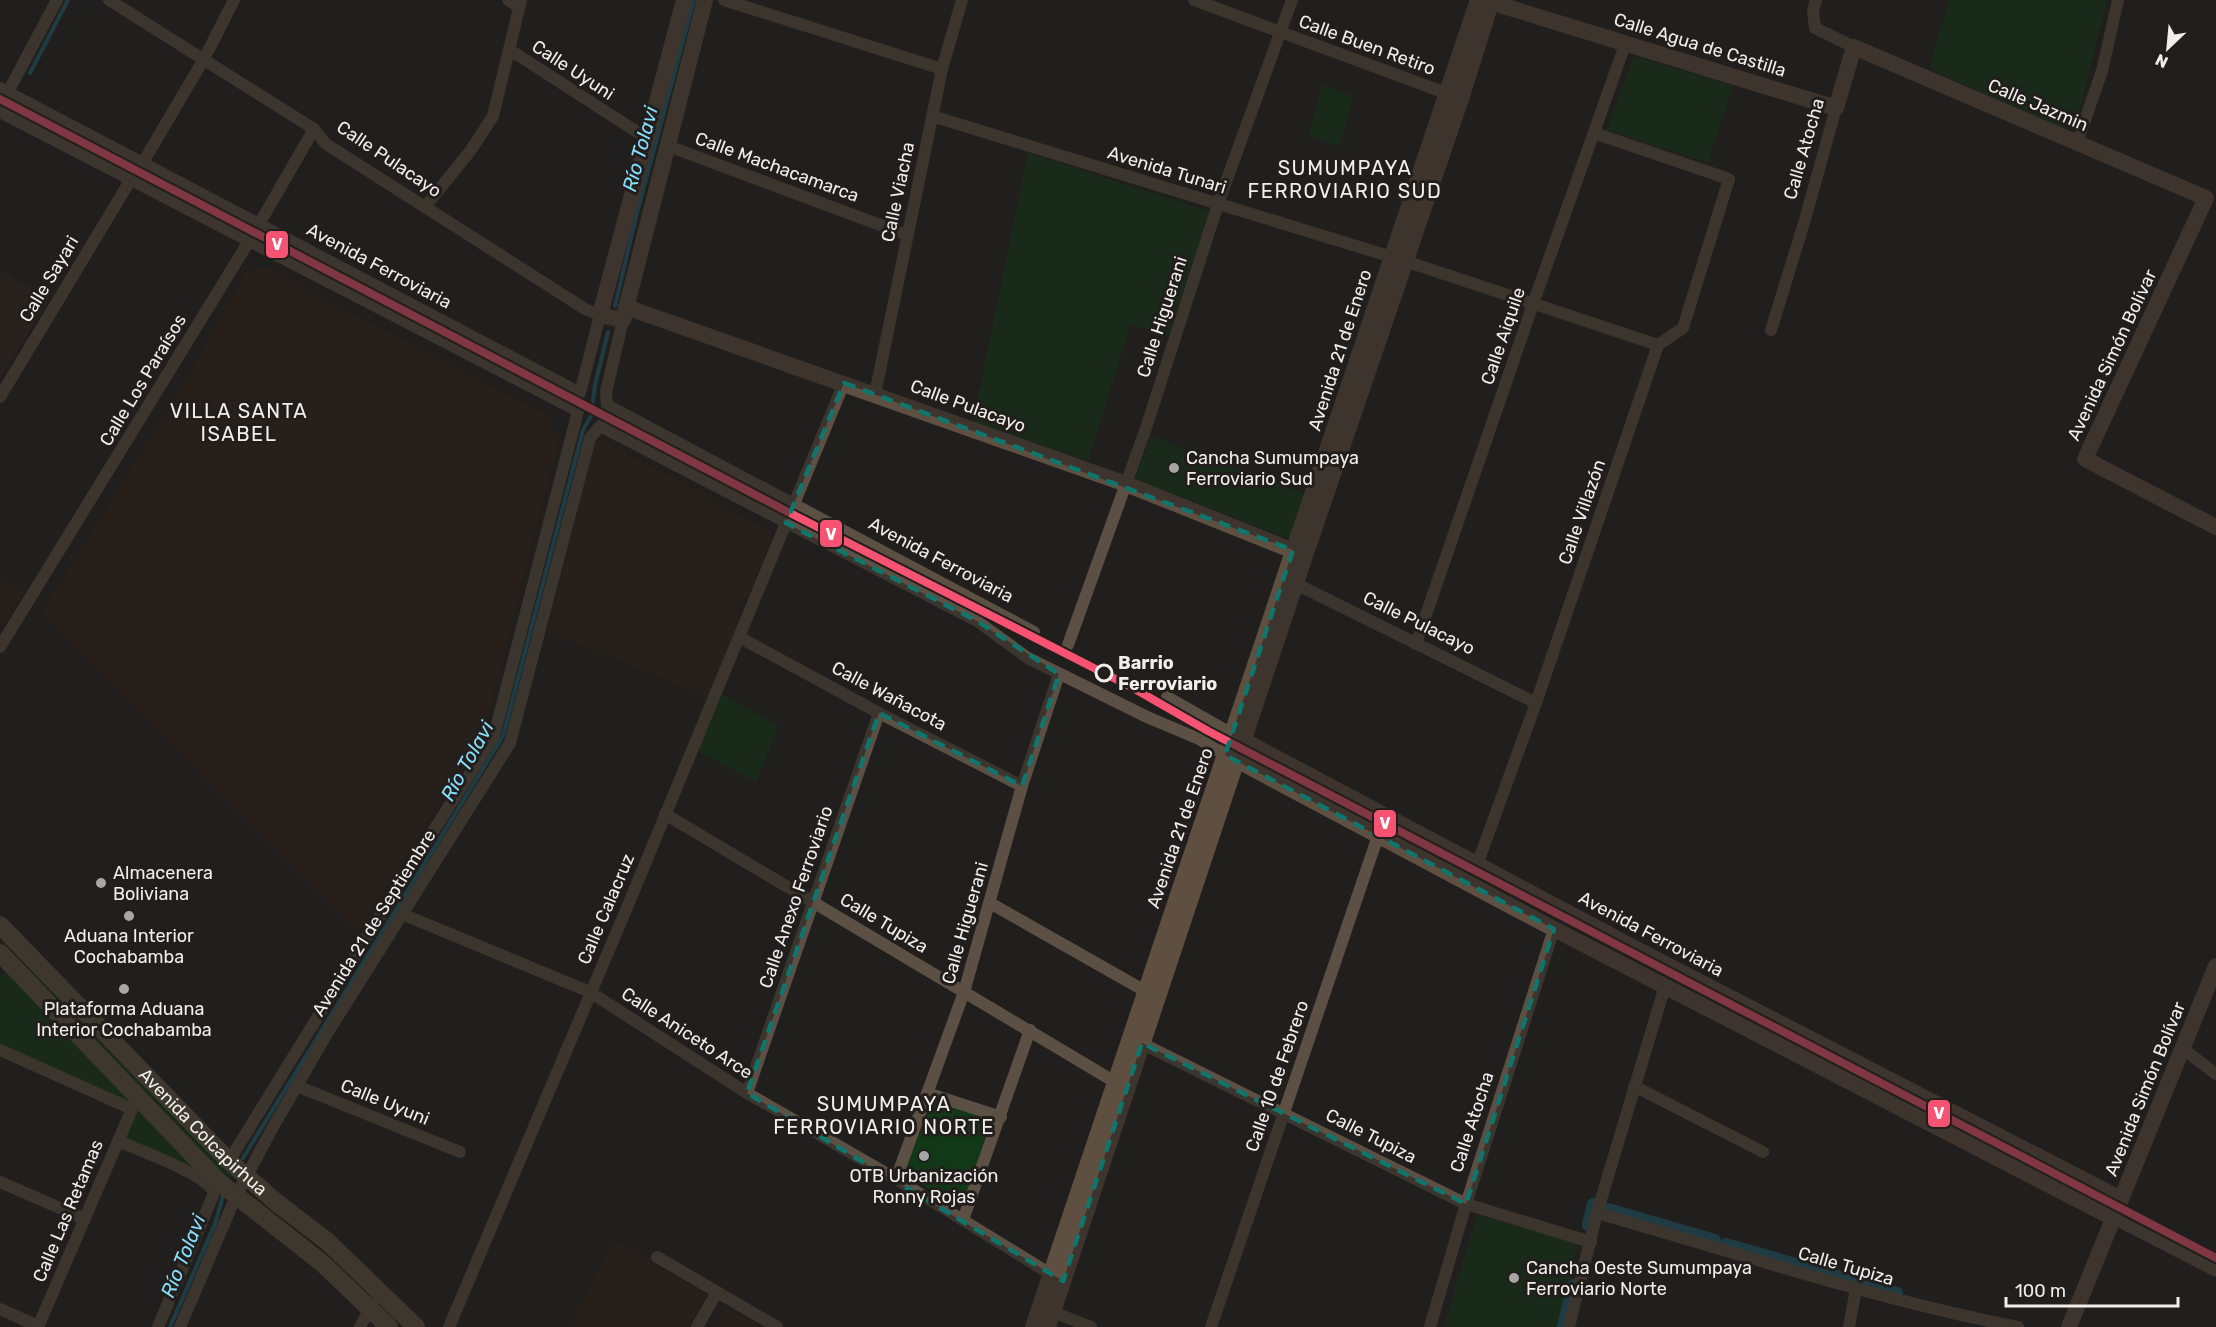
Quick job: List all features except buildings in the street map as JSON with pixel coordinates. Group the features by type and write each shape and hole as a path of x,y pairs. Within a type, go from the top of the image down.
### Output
{"main road":[{"name":"Avenida Colcapirhua","path":"0,925 229,1161 328,1242 416,1327"},
{"name":"Avenida Colcapirhua","path":"0,954 174,1136 236,1196 322,1263 370,1306 389,1327"}],"street":[{"path":"4,90 57,0"},
{"name":"Calle Pulacayo","path":"109,0 314,129 326,144 585,309 600,315 625,313 844,383 1126,484 1299,553"},
{"path":"142,164 204,59 234,0"},
{"path":"424,207 471,150 493,116 520,4 508,0"},
{"path":"600,315 684,0"},
{"path":"625,313 705,0"},
{"path":"724,0 942,69"},
{"name":"Calle Viacha","path":"875,394 942,69 962,0"},
{"name":"Calle Buen Retiro","path":"1194,0 1454,96"},
{"name":"Calle Higuerani","path":"1068,645 1126,484 1218,204 1282,33 1292,0"},
{"path":"1816,0 1813,11 1815,28 1854,47"},
{"path":"2077,143 2102,71 2118,0"},
{"name":"Calle Agua de Castilla","path":"1486,1 1836,108"},
{"name":"Avenida 21 de Enero","path":"1033,1327 1057,1277 1486,1"},
{"name":"Calle Aiquile","path":"1416,644 1626,42"},
{"name":"Calle Atocha","path":"1771,330 1854,47"},
{"name":"Calle Jazmin","path":"1854,47 2206,198"},
{"name":"Calle Uyuni","path":"510,50 648,139"},
{"name":"Avenida Ferroviaria","path":"4,90 580,393 600,315"},
{"name":"Avenida Ferroviaria","path":"0,112 578,411"},
{"name":"Avenida Tunari","path":"932,116 1398,259 1658,345"},
{"name":"Calle Los Paraísos","path":"0,647 249,241 314,129"},
{"path":"1594,133 1729,178 1683,328 1658,345"},
{"name":"Calle Machacamarca","path":"668,146 907,235"},
{"name":"Calle Sayari","path":"0,397 130,181"},
{"name":"Avenida Simón Bolívar","path":"2206,198 2085,459 2216,527"},
{"name":"Avenida Ferroviaria","path":"625,313 606,392 607,405 1034,632"},
{"name":"Calle Villazón","path":"1477,866 1536,704 1658,345"},
{"path":"794,504 844,383"},
{"name":"Avenida 21 de Septiembre","path":"229,1161 397,888 494,736 578,411"},
{"name":"Avenida Ferroviaria","path":"600,426 977,621 1028,658 1147,717 1199,739 1554,929 2216,1271"},
{"name":"Avenida 21 de Septiembre","path":"180,1327 246,1176 328,1032 510,742 590,438 600,426"},
{"name":"Calle Calacruz","path":"449,1327 794,504"},
{"name":"Calle Pulacayo","path":"1290,581 1536,704"},
{"name":"Calle Wañacota","path":"739,637 879,713 1022,786"},
{"name":"Calle Higuerani","path":"896,1179 964,992 1022,786 1059,674"},
{"name":"Avenida Ferroviaria","path":"1167,697 1238,738 1477,866 2121,1199"},
{"name":"Calle Anexo Ferroviario","path":"747,1093 879,713"},
{"name":"Avenida 21 de Enero","path":"1051,1319 1057,1277 1115,1082 1136,1041 1145,991 1232,758"},
{"name":"Calle Tupiza","path":"664,814 1115,1082"},
{"name":"Calle 10 de Febrero","path":"1211,1327 1377,836"},
{"path":"990,903 1145,991"},
{"name":"Calle Aniceto Arce","path":"402,914 590,992 747,1093 896,1179 1057,1277"},
{"name":"Calle Atocha","path":"1430,1327 1466,1204 1554,929"},
{"path":"0,954 16,942"},
{"name":"Avenida Simón Bolívar","path":"2069,1327 2216,966"},
{"path":"1569,1327 1592,1242 1597,1213 1665,986"},
{"path":"963,1221 1030,1030"},
{"name":"Calle Tupiza","path":"1136,1041 1466,1204 1592,1242"},
{"path":"2182,1048 2216,1074"},
{"name":"Calle Las Retamas","path":"0,1050 132,1109 38,1327"},
{"name":"Calle Uyuni","path":"297,1086 460,1152"},
{"path":"1634,1086 1763,1152"},
{"path":"927,1092 1001,1117"},
{"path":"118,1141 198,1176 212,1186 214,1193 158,1327"},
{"path":"0,1182 85,1219"},
{"name":"Calle Tupiza","path":"1597,1213 1857,1289 2018,1327"},
{"path":"657,1257 777,1327"},
{"path":"1849,1327 1857,1289"},
{"path":"360,1327 370,1306 382,1292"},
{"path":"697,1327 717,1292"},
{"path":"0,1309 38,1327"},
{"path":"1051,1319 1091,1327"}],"highlighted area":[{"path":"844,383 1293,550 1225,755 1554,929 1466,1204 1142,1043 1063,1281 747,1093 879,713 1022,786 1059,674 977,621 786,523"}],"shaded area":[{"path":"265,267 554,420 551,429 559,439 483,732 358,932 44,617 46,606 179,393 246,272"},
{"path":"0,269 50,300 1,375 0,374"},
{"path":"600,440 770,531 772,536 748,596 742,598 737,607 739,619 708,697 548,631 594,444"},
{"path":"0,575 24,590 1,626 0,625"},
{"path":"614,1240 706,1296 688,1327 569,1327"},
{"path":"724,1307 759,1327 712,1327"}],"green space":[{"path":"1949,0 2107,0 2077,121 2072,128 2062,130 1929,68"},
{"path":"1634,56 1733,86 1708,163 1607,130"},
{"path":"1323,85 1354,97 1339,146 1308,137"},
{"path":"1028,153 1209,211 1168,337 1131,324 1088,461 973,422"},
{"path":"1154,437 1306,495 1290,539 1137,480 1136,475 1150,439"},
{"path":"722,694 779,726 756,782 698,751"},
{"path":"28,963 232,1176 228,1182 24,968"},
{"path":"4,972 8,973 221,1188 125,1139 138,1108 0,1045 0,977"},
{"path":"935,1101 988,1119 990,1122 963,1206 957,1206 906,1175 905,1170 932,1102"},
{"path":"1477,1215 1578,1243 1557,1327 1444,1327"}],"waterway":[{"path":"30,73 68,0"},
{"name":"Río Tolavi","path":"615,306 637,213 694,0"},
{"name":"Río Tolavi","path":"243,1158 503,736 583,430 591,416 595,385 608,332"},
{"name":"Río Tolavi","path":"170,1327 215,1224 223,1196"},
{"path":"1588,1225 1593,1204"},
{"path":"1608,1209 1715,1240"},
{"path":"1726,1244 1897,1293"},
{"path":"1563,1327 1573,1285"}],"transit line":[{"name":"V","path":"0,99 790,513 1133,688 1208,731 2216,1258"}],"place":[{"name":"Cancha Sumumpaya Ferroviario Sud","path":"1174,468"},
{"name":"Barrio Ferroviario","path":"1104,673"},
{"name":"Almacenera Boliviana","path":"101,883"},
{"name":"Aduana Interior Cochabamba","path":"129,916"},
{"name":"Plataforma Aduana Interior Cochabamba","path":"124,989"},
{"name":"OTB Urbanización Ronny Rojas","path":"924,1156"},
{"name":"Cancha Oeste Sumumpaya Ferroviario Norte","path":"1514,1278"}],"district":[{"name":"SUMUMPAYA FERROVIARIO SUD","path":"1345,180"},
{"name":"VILLA SANTA ISABEL","path":"239,422"},
{"name":"SUMUMPAYA FERROVIARIO NORTE","path":"884,1116"}]}
